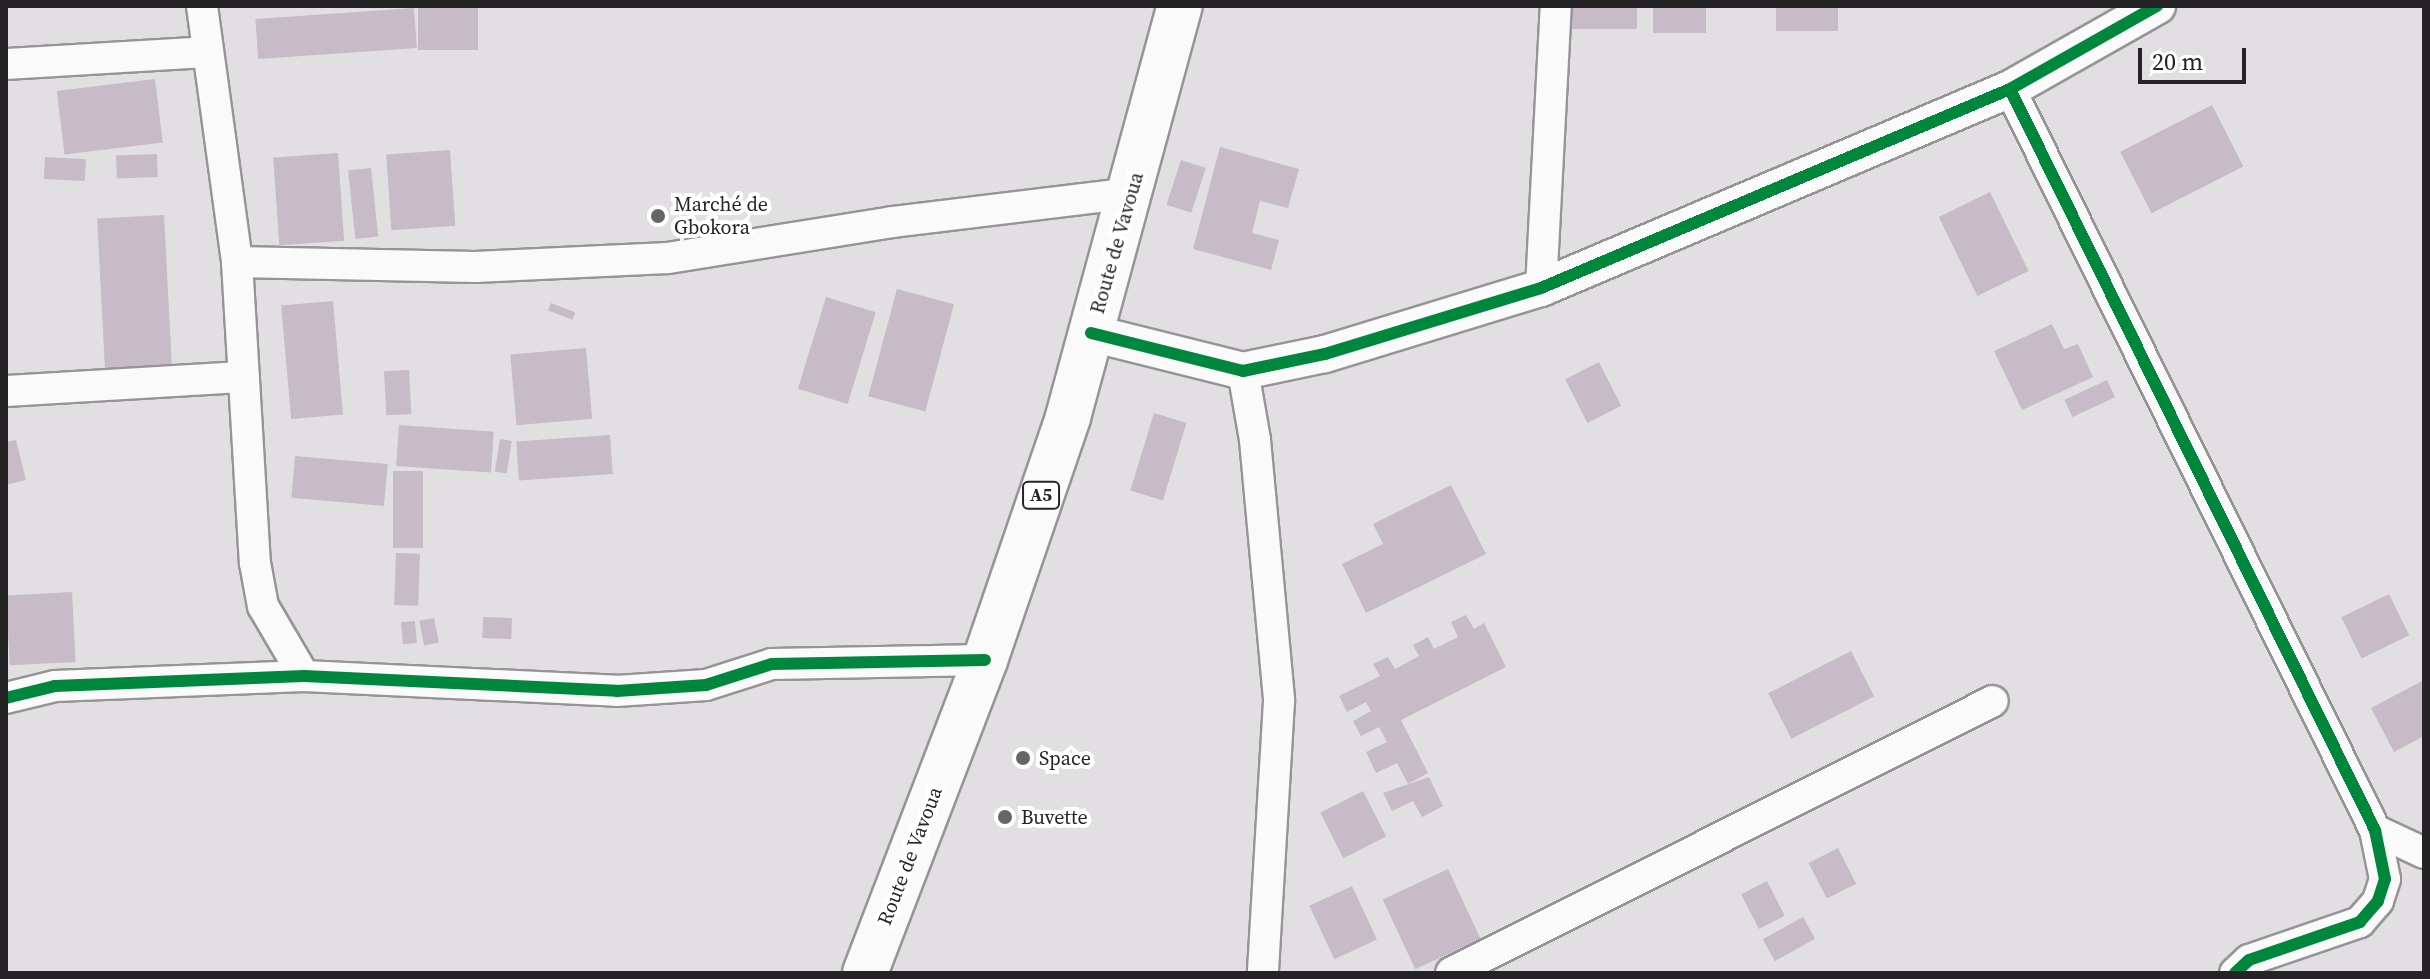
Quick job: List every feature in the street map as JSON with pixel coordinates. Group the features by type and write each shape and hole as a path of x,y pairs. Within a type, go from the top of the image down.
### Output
{"main road":[{"name":"Route de Vavoua","path":"865,973 985,660 1068,417 1132,193 1180,6"}],"street":[{"path":"202,6 237,262 263,606 304,676"},
{"path":"1541,288 1556,6"},
{"path":"1091,333 1243,371 1325,354 1541,288 2010,89 2157,6"},
{"path":"6,64 208,52"},
{"path":"2010,89 2375,830 2385,879 2378,901 2360,922 2249,960 2235,973"},
{"path":"237,262 475,267 658,259 892,222 1132,193"},
{"path":"1243,371 1255,440 1279,701 1263,973"},
{"path":"6,391 244,377"},
{"path":"6,698 55,686 304,676 617,691 706,685 772,664 985,660"},
{"path":"1451,973 1993,701"},
{"path":"2375,830 2424,853"}],"building":[{"path":"418,6 478,6 478,50 418,50"},
{"path":"1569,6 1637,6 1637,29 1569,29"},
{"path":"1653,6 1706,6 1706,33 1653,33"},
{"path":"1776,6 1838,6 1838,31 1776,31"},
{"path":"414,8 417,48 258,59 255,19"},
{"path":"155,79 163,143 65,155 57,91"},
{"path":"2212,105 2243,166 2152,213 2120,152"},
{"path":"1220,147 1299,169 1288,208 1260,201 1252,233 1279,240 1271,270 1193,249"},
{"path":"450,150 455,226 391,230 386,154"},
{"path":"338,153 344,241 279,245 273,158"},
{"path":"157,154 158,177 117,178 116,155"},
{"path":"45,157 86,159 85,181 44,179"},
{"path":"1181,160 1206,168 1191,213 1166,205"},
{"path":"371,168 378,237 355,239 348,170"},
{"path":"1990,192 2029,271 1977,296 1939,217"},
{"path":"164,215 172,365 105,368 97,219"},
{"path":"897,289 954,304 925,411 868,396"},
{"path":"826,297 876,312 848,404 798,389"},
{"path":"333,301 343,415 291,419 281,306"},
{"path":"551,303 575,312 572,320 548,310"},
{"path":"2052,324 2064,349 2078,344 2093,377 2022,410 1994,351"},
{"path":"586,348 592,419 516,425 510,355"},
{"path":"1599,362 1621,406 1587,423 1565,379"},
{"path":"409,370 411,414 386,415 384,371"},
{"path":"2107,380 2115,397 2072,417 2064,400"},
{"path":"1154,413 1187,423 1163,500 1130,490"},
{"path":"399,425 494,432 491,473 396,466"},
{"path":"610,435 613,474 519,480 516,442"},
{"path":"500,439 512,441 507,473 495,472"},
{"path":"16,440 26,480 6,485 6,442"},
{"path":"295,456 388,464 384,506 291,498"},
{"path":"393,471 423,471 423,548 393,548"},
{"path":"1451,485 1486,554 1366,613 1342,564 1383,544 1373,524"},
{"path":"396,553 420,554 418,606 394,605"},
{"path":"72,592 76,662 10,665 6,595"},
{"path":"2389,594 2409,635 2362,659 2341,617"},
{"path":"1466,615 1474,629 1484,623 1506,667 1401,720 1428,773 1408,784 1397,763 1376,773 1366,752 1387,742 1379,727 1361,736 1353,721 1371,711 1366,702 1347,712 1339,696 1380,676 1373,664 1388,657 1395,669 1419,656 1413,645 1428,637 1434,649 1458,637 1451,622"},
{"path":"483,617 512,618 511,639 482,638"},
{"path":"434,618 439,643 424,645 419,621"},
{"path":"415,621 417,643 403,644 401,622"},
{"path":"1851,651 1874,696 1791,739 1768,693"},
{"path":"2424,680 2424,736 2394,752 2371,708"},
{"path":"1429,777 1443,806 1422,817 1413,801 1392,811 1383,793"},
{"path":"1363,791 1386,836 1343,858 1320,813"},
{"path":"1838,848 1856,884 1827,899 1809,863"},
{"path":"1448,869 1481,939 1415,969 1383,899"},
{"path":"1767,881 1785,916 1759,929 1741,894"},
{"path":"1352,886 1377,939 1334,959 1309,906"},
{"path":"1803,917 1815,939 1775,961 1763,939"}],"cycle path":[{"path":"1091,333 1243,371 1325,354 1541,288 2010,89 2157,6"},
{"path":"2010,89 2375,830 2385,879 2378,901 2360,922 2249,960 2235,973"},
{"path":"6,698 55,686 304,676 617,691 706,685 772,664 985,660"}],"place":[{"name":"Marché de Gbokora","path":"658,216"},
{"name":"Space","path":"1023,758"},
{"name":"Buvette","path":"1005,817"}]}
